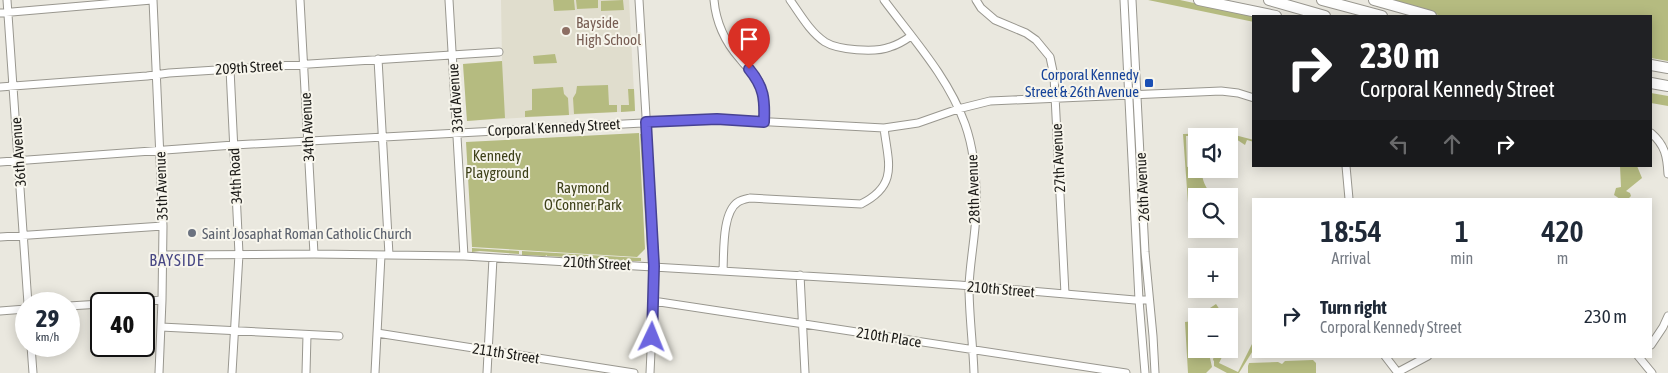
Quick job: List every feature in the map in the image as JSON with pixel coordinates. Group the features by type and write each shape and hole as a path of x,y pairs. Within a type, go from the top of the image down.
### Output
{"highway":[{"path":"1199,0 1271,15"},
{"path":"1269,0 1322,15"},
{"path":"1322,0 1378,15"},
{"path":"1374,0 1427,15"},
{"path":"1652,65 1668,68"},
{"path":"1652,83 1668,86"}],"street":[{"name":"36th Avenue","path":"7,0 4,12 13,86 27,292"},
{"path":"4,12 153,0"},
{"name":"35th Avenue","path":"153,0 163,226 159,373"},
{"name":"34th Avenue","path":"300,0 314,254"},
{"name":"33rd Avenue","path":"449,0 464,256"},
{"path":"639,0 654,266 650,373"},
{"path":"714,0 718,23 723,37 759,80 764,107 764,122"},
{"path":"790,0 817,36 836,47 881,50 901,43 911,36"},
{"name":"28th Avenue","path":"884,0 935,68 958,109 972,150 976,178 976,214 970,286 974,373"},
{"name":"27th Avenue","path":"976,0 981,8 995,20 1026,33 1036,40 1050,57 1054,76 1065,294"},
{"name":"26th Avenue","path":"1124,0 1139,300 1145,373"},
{"name":"26th Avenue","path":"1132,0 1155,373"},
{"name":"209th Street","path":"0,87 230,68 499,52"},
{"path":"375,373 385,255 383,137 378,59"},
{"name":"34th Road","path":"230,68 238,254 232,373"},
{"name":"Corporal Kennedy Street","path":"0,162 234,145 717,119 884,128 918,123 958,109 990,101 1221,91 1252,97"},
{"path":"723,270 727,221 731,211 738,202 750,198 861,204 881,191 887,179 889,164 884,128"},
{"path":"1652,134 1664,149 1667,158 1668,174"},
{"path":"1346,167 1349,198"},
{"path":"0,237 163,226"},
{"name":"210th Street","path":"163,255 314,254 464,256 723,270 1149,300"},
{"path":"487,373 493,258"},
{"path":"800,275 805,373"},
{"path":"155,300 162,300"},
{"name":"210th Place","path":"653,301 1126,373"},
{"path":"0,311 15,310"},
{"path":"1652,343 1668,316"},
{"path":"161,328 339,336"},
{"name":"211th Street","path":"377,333 634,373"},
{"path":"306,373 308,335"},
{"path":"32,357 33,373"},
{"path":"1387,358 1398,373 1424,358"},
{"path":"1641,358 1652,373"}],"shaded area":[{"name":"Bayside High School","path":"501,0 629,0 635,111 467,121 463,64 502,61"}],"green space":[{"path":"553,0 574,0 575,10 554,11"},
{"path":"576,0 598,0 598,8 577,9"},
{"path":"623,0 624,10 601,11 601,1"},
{"path":"1148,0 1180,0 1252,16 1252,22"},
{"path":"1384,0 1668,0 1668,61 1652,58 1652,15 1438,15"},
{"path":"555,54 557,63 534,64 533,56"},
{"path":"502,61 505,118 467,121 463,64"},
{"path":"608,85 609,105 617,105 617,112 574,114 573,98 577,86"},
{"path":"563,87 564,94 568,98 569,115 525,117 525,111 532,110 532,89"},
{"path":"628,89 634,89 635,111 621,112 621,105 629,105"},
{"path":"1652,93 1668,96 1668,106 1652,103"},
{"name":"Raymond O'Conner Park","path":"639,133 645,249 637,257 472,247 466,142"},
{"path":"641,134 648,249 647,249"},
{"path":"1183,134 1188,134 1186,136 1188,178 1203,178 1207,188 1188,188 1188,203"},
{"path":"1238,136 1252,139 1252,141 1247,140 1245,145 1238,140"},
{"path":"1620,167 1637,167 1642,178 1626,191 1630,193 1631,196 1629,198 1618,198 1614,195 1616,188 1621,187"},
{"path":"472,248 519,251 519,254 472,252"},
{"path":"522,251 641,258 641,261 522,255"},
{"path":"1216,304 1219,308 1210,308"},
{"path":"1185,322 1188,322 1188,358 1210,358 1212,367 1206,373 1188,373"},
{"path":"1252,344 1252,352 1239,373 1227,373 1214,366 1213,358 1222,358 1219,363 1238,372"},
{"path":"1313,360 1316,363 1316,373 1248,373 1249,363 1278,362 1282,364 1285,361"}],"place":[{"name":"Bayside High School","path":"566,31"},
{"name":"Corporal Kennedy Street & 26th Avenue","path":"1149,83"},
{"name":"Saint Josaphat Roman Catholic Church","path":"192,233"}],"district":[{"name":"BAYSIDE","path":"177,260"}],"route":[{"path":"652,337 654,266 646,122 717,119 764,122 764,107 759,80 749,69"}],"park label":[{"name":"Kennedy Playground","path":"497,164"}]}
